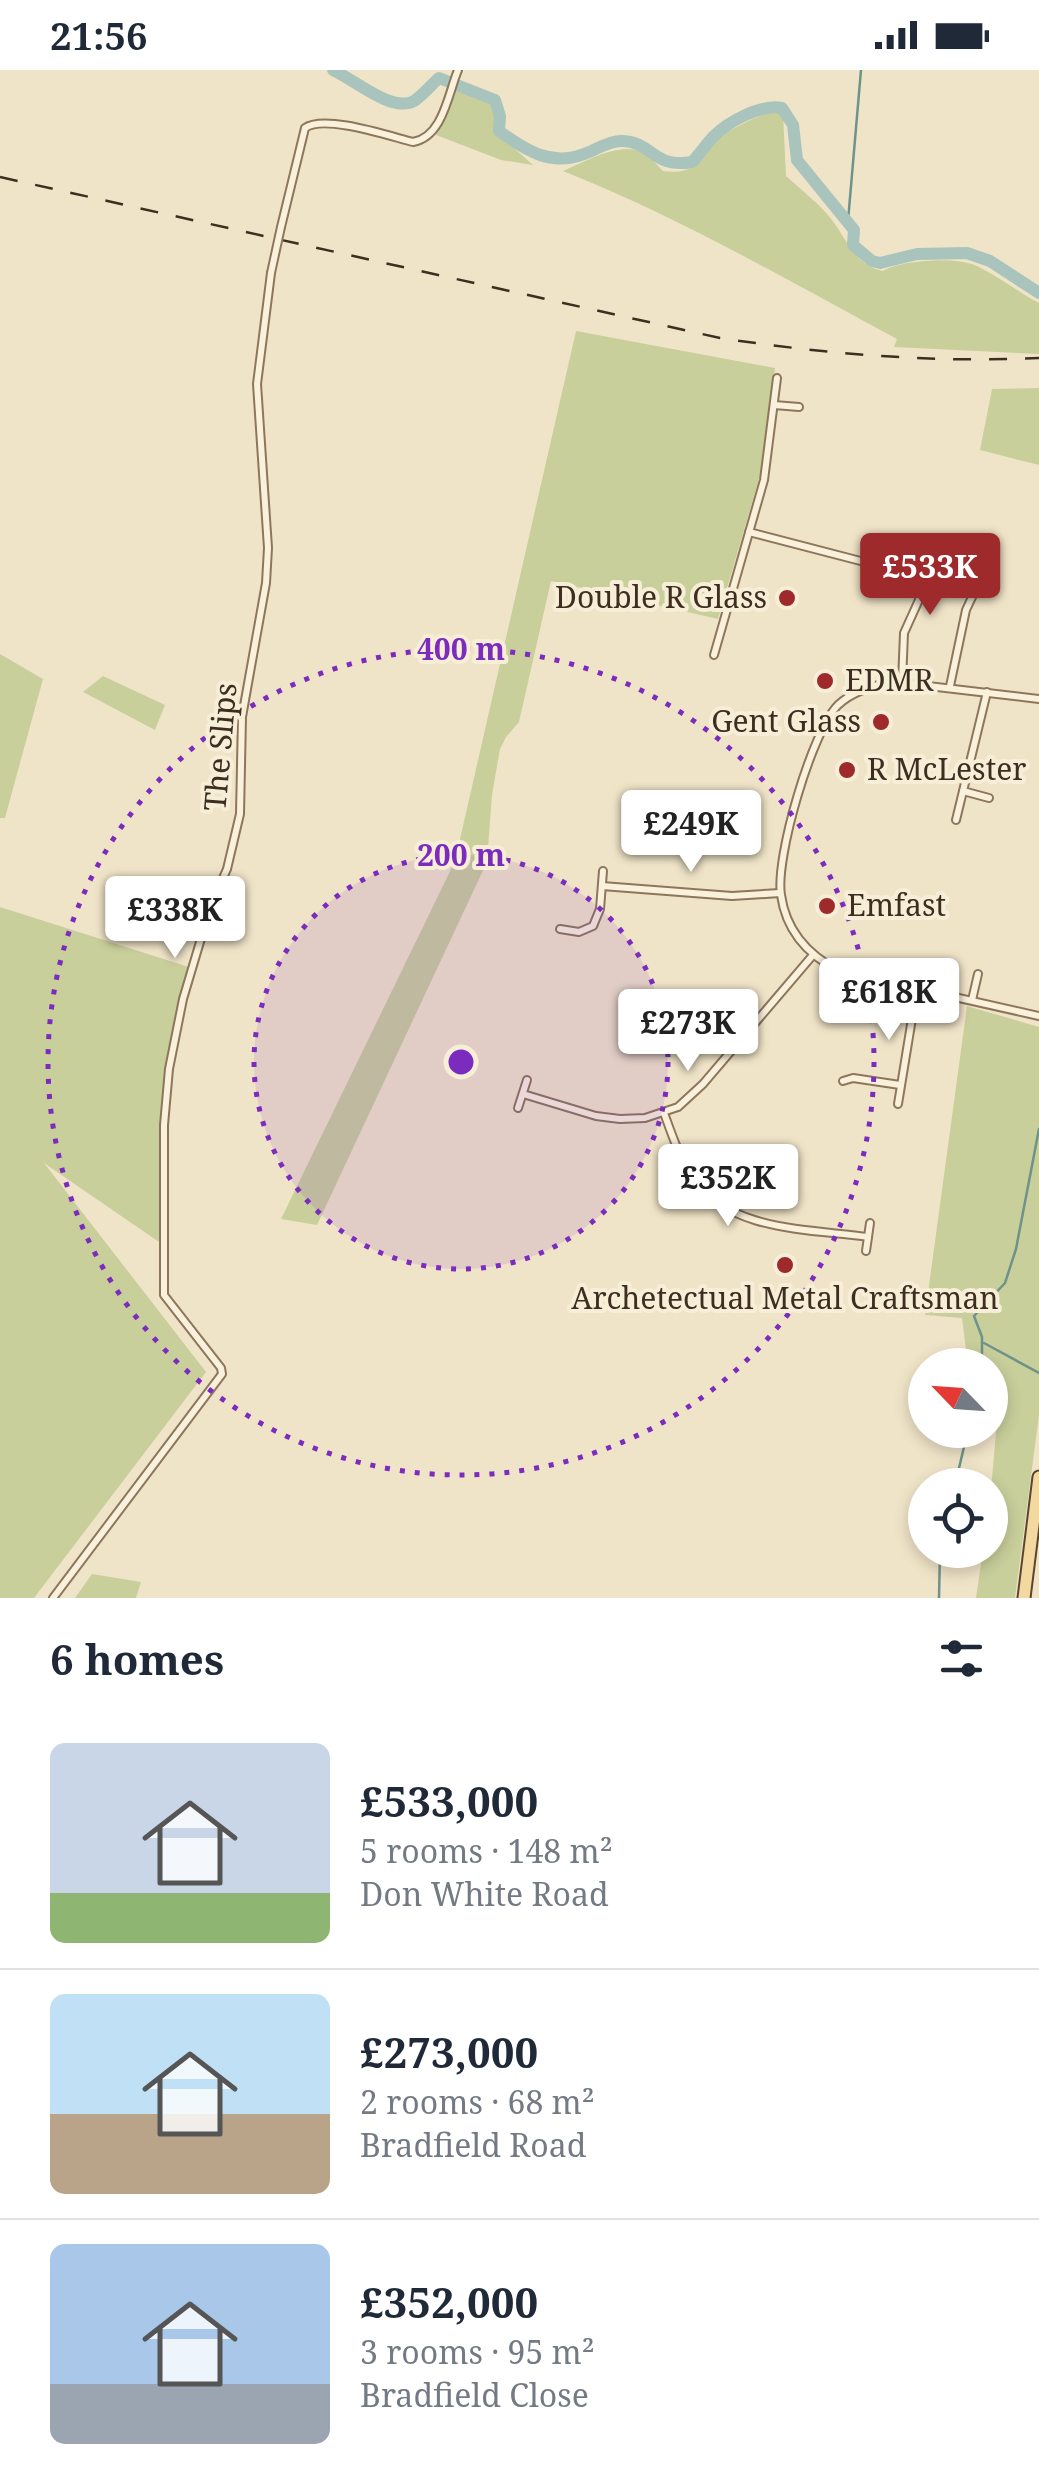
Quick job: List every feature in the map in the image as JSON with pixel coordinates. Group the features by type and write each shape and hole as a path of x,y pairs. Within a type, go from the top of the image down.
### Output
{"main road":[{"path":"1024,1598 1039,1477"}],"street":[{"name":"The Slips","path":"53,1598 222,1374 164,1295 164,1124 182,999 226,869 240,814 242,717 266,583 268,548 256,384 271,273 305,128 312,122 328,123 413,142 423,140 438,124 458,70"},
{"path":"714,655 768,464 778,378"},
{"path":"774,405 799,407"},
{"path":"749,532 926,578"},
{"path":"902,682 904,633 933,552"},
{"path":"950,686 966,610 988,563"},
{"path":"1039,700 902,682 876,685 837,707 811,751 785,851 780,892 791,928 814,955 852,975 1039,1016"},
{"path":"956,820 987,692"},
{"path":"964,791 989,798"},
{"path":"560,928 578,932 593,926 600,909 603,870"},
{"path":"602,886 732,896 780,892"},
{"path":"523,1094 610,1118 645,1118 678,1107 704,1084 814,955"},
{"path":"972,1000 978,974"},
{"path":"898,1104 917,988"},
{"path":"843,1081 852,1078 900,1086"},
{"path":"518,1108 527,1080"},
{"path":"664,1113 693,1178 724,1208 756,1220 868,1237"},
{"path":"866,1252 870,1223"}],"green space":[{"path":"457,86 492,101 499,116 497,133 533,165 501,160 436,135"},
{"path":"773,110 783,114 786,176 828,215 864,263 883,271 903,264 943,260 985,270 1039,303 1039,354 894,347 897,339 774,272 649,208 563,171 625,149 644,153 663,171 685,170 722,136"},
{"path":"576,331 775,368 763,465 718,619 551,581 519,722 500,749 487,862 317,1225 281,1219 455,861"},
{"path":"1039,388 1039,465 980,450 992,389"},
{"path":"0,654 43,679 5,818 0,818"},
{"path":"103,676 165,705 155,730 83,692"},
{"path":"0,907 192,968 169,1069 162,1244 44,1163 206,1372 34,1598 0,1598"},
{"path":"967,1006 1039,1027 1039,1415 1015,1598 976,1598 980,1568 1008,1568 1008,1468 993,1468 995,1448 1008,1448 1008,1348 966,1348 962,1318 925,1315"},
{"path":"92,1574 141,1582 136,1598 75,1598"}],"waterway":[{"path":"333,70 374,94 405,104 417,99 439,78 495,100 499,131 539,155 560,159 621,141 640,145 669,162 692,162 714,136 737,119 755,111 782,108 793,125 797,160 854,230 853,245 872,261 880,263 917,254 967,253 990,261 1039,293"},
{"path":"848,221 861,70"},
{"path":"982,1348 974,1316 1005,1283 1016,1249 1039,1129"},
{"path":"984,1343 1039,1373"},
{"path":"959,1468 964,1448"},
{"path":"939,1598 940,1568"}],"railway":[{"path":"0,177 720,338 879,356 1039,358"}],"place":[{"name":"Double R Glass","path":"787,598"},
{"name":"EDMR","path":"825,681"},
{"name":"Gent Glass","path":"881,722"},
{"name":"R McLester","path":"847,770"},
{"name":"Emfast","path":"827,906"},
{"name":"Archetectual Metal Craftsman","path":"785,1265"}]}
